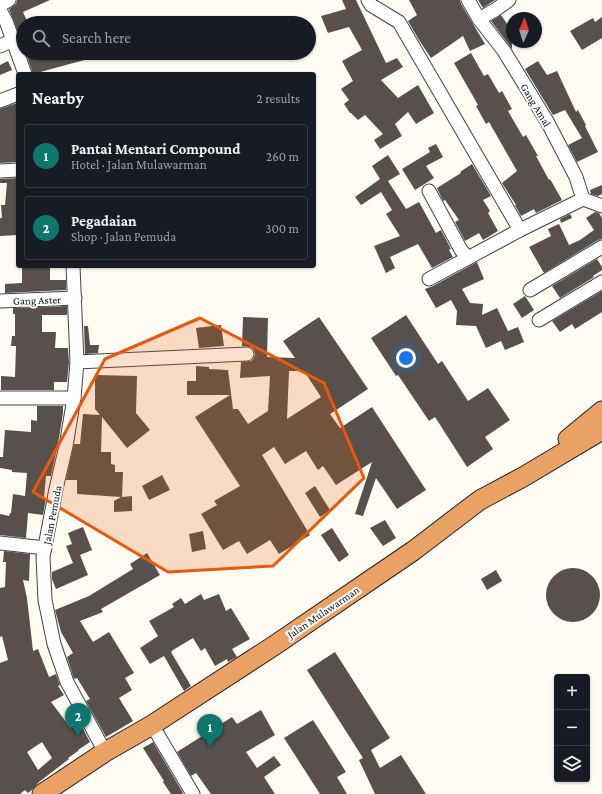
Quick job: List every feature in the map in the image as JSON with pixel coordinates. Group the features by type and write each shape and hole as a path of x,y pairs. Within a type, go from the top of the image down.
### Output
{"highway":[{"path":"523,477 602,411"},
{"name":"Jalan Mulawarman","path":"42,794 275,645 413,551 480,500 523,477 602,430"}],"street":[{"path":"0,5 9,0"},
{"path":"368,0 371,5 399,22 520,230"},
{"name":"Gang Amal","path":"468,0 479,19 504,51 548,123 576,177 583,199"},
{"path":"479,19 509,0"},
{"path":"0,10 16,48"},
{"path":"0,46 13,40"},
{"path":"20,60 24,72"},
{"path":"0,101 16,95"},
{"path":"0,171 16,170"},
{"path":"429,191 461,250 468,258"},
{"path":"429,278 583,199 602,206"},
{"path":"530,290 602,247"},
{"name":"Jalan Pemuda","path":"73,268 77,362 74,398 66,446 45,548 45,600 54,644 67,682 106,752"},
{"path":"539,320 602,282"},
{"name":"Gang Aster","path":"0,301 75,298"},
{"path":"77,362 247,354"},
{"path":"0,398 74,398"},
{"path":"0,543 45,548"},
{"path":"152,725 193,794"}],"highlighted area":[{"path":"200,318 324,383 364,478 273,566 168,572 33,492 105,359"}],"building":[{"path":"17,0 50,0 23,12 25,16 16,16 16,27 9,9 16,4"},
{"path":"342,0 356,0 386,63 397,58 403,67 381,80 398,98 418,85 434,113 416,124 408,112 395,124 402,136 380,149 374,140 383,134 365,115 358,120 350,113 344,104 349,100 341,89 353,81 342,61 362,50 349,27 328,33 321,16 346,9"},
{"path":"409,0 460,0 485,44 470,51 463,36 431,58 408,21 417,15"},
{"path":"478,0 495,0 483,8"},
{"path":"501,15 506,22 506,41 491,21"},
{"path":"602,17 602,38 582,50 570,31 593,18 595,22"},
{"path":"471,53 484,76 488,74 499,93 502,91 512,109 508,111 523,137 526,135 549,180 550,179 562,200 536,213 534,209 521,216 502,183 517,171 489,122 486,124 476,106 478,105 454,63"},
{"path":"28,60 84,60 40,72 32,72"},
{"path":"8,61 12,70 0,75 0,65"},
{"path":"538,61 547,75 557,71 576,112 578,110 598,152 577,162 568,145 582,138 565,110 553,115 525,69"},
{"path":"16,103 16,162 0,163 0,109"},
{"path":"436,144 443,157 426,166 434,178 415,190 402,169 430,152 428,148"},
{"path":"388,155 400,174 388,181 406,209 419,202 436,233 441,230 451,249 449,250 453,257 432,268 418,244 390,257 395,268 386,273 374,246 400,236 386,214 392,210 381,192 361,205 355,197 380,179 372,166"},
{"path":"472,164 491,196 483,200 490,211 488,213 498,231 483,240 479,233 465,241 455,222 459,220 445,200 443,201 437,188 461,173 460,172"},
{"path":"16,178 16,235 0,236 0,218 2,218 1,205 5,205 7,183 0,183 0,179"},
{"path":"602,185 602,194 598,196 591,194 590,190"},
{"path":"595,212 599,213 602,218 602,239 544,273 529,247 551,236 548,229 559,224 569,245 580,240 594,230 586,218"},
{"path":"570,214 572,218 561,223 560,219"},
{"path":"597,259 602,267 602,270 593,276 594,277 560,298 552,286"},
{"path":"477,262 484,279 462,289 470,303 483,304 482,315 497,308 508,331 518,327 524,342 505,350 501,341 486,348 476,326 456,325 457,311 451,300 436,308 425,289"},
{"path":"22,268 50,268 50,280 66,280 66,290 5,293 5,284 22,283"},
{"path":"602,291 602,312 575,329 572,324 560,332 552,321"},
{"path":"525,296 534,310 522,318 513,304"},
{"path":"67,306 67,315 42,315 42,332 56,332 55,348 68,348 69,362 67,382 54,382 54,390 1,390 1,376 15,377 16,346 11,346 12,336 15,336 15,314 13,314 13,308"},
{"path":"406,315 438,364 442,361 468,401 488,388 510,420 485,437 493,449 467,467 435,417 429,421 398,375 396,376 371,338"},
{"path":"243,317 268,318 267,357 295,358 283,341 319,317 368,389 330,414 340,428 372,407 426,490 397,509 376,478 363,516 355,514 372,462 336,485 323,466 318,470 306,451 285,464 274,447 262,455 310,535 279,554 270,540 247,554 239,541 223,550 201,514 217,505 214,501 240,486 195,417 230,395 187,395 187,381 196,381 196,366 209,367 209,369 228,370 233,409 238,409 248,424 268,411 270,376 240,378 241,362 251,361 255,354 251,347 242,346","holes":["289,371 304,371 321,397 287,419"]},
{"path":"221,325 224,346 199,348 196,328"},
{"path":"84,326 88,326 90,345 99,345 98,353 85,354"},
{"path":"95,375 137,376 136,413 150,430 127,448 102,417 101,452 111,452 111,464 115,465 115,472 123,472 122,497 132,496 132,511 114,512 114,501 121,497 77,494 77,480 66,480 74,444 80,444 83,414 100,415 95,409"},
{"path":"37,406 63,406 58,444 51,476 46,476 44,498 46,498 43,515 28,513 26,538 0,535 0,514 9,516 11,513 13,494 25,496 27,473 12,472 12,470 0,468 0,457 3,457 5,430 31,432 31,420 37,421"},
{"path":"162,475 170,490 149,500 142,486"},
{"path":"315,486 330,510 320,517 305,493"},
{"path":"385,520 396,538 383,546 370,528"},
{"path":"83,527 92,550 80,555 88,575 56,589 52,579 52,572 73,563 66,546 72,544 68,533"},
{"path":"332,528 349,555 339,562 321,535"},
{"path":"203,531 206,549 192,552 189,534"},
{"path":"4,551 30,554 29,581 23,580 27,598 33,651 38,649 49,677 56,674 60,685 58,686 64,695 51,702 70,727 79,721 90,742 68,758 69,759 39,782 28,793 25,790 20,794 0,794 0,663 8,660 2,636 0,637 0,588 5,587 6,562 3,562","holes":["42,742 52,758 38,770 27,752"]},
{"path":"147,553 160,575 101,609 103,612 80,621 93,642 109,632 134,673 125,678 132,690 119,698 133,721 106,737 86,701 90,699 77,678 74,679 67,657 73,653 61,632 55,610 89,596 133,569 130,564"},
{"path":"568,568 578,568 588,572 596,580 600,590 600,600 596,610 588,618 578,622 568,622 558,618 550,610 546,600 546,590 550,580 558,572"},
{"path":"496,570 502,581 487,590 481,579"},
{"path":"201,594 204,600 219,594 226,611 231,608 250,639 232,649 237,657 228,662 227,659 215,666 205,648 201,651 193,638 173,650 171,652 191,686 184,691 164,656 150,664 140,648 158,636 149,621 174,607 172,604 181,598 185,604"},
{"path":"335,652 390,738 371,750 380,768 401,755 426,794 375,794 359,760 363,758 307,670"},
{"path":"261,710 275,735 246,752 257,768 274,756 281,765 264,777 275,794 211,794 196,773 191,776 177,752 232,717 237,724"},
{"path":"313,720 346,772 337,777 347,794 320,794 284,738"},
{"path":"153,742 183,793 182,794 171,794 143,748"}],"place":[{"name":"Pegadaian","path":"78,736"},
{"name":"Pantai Mentari Compound","path":"210,747"}]}
